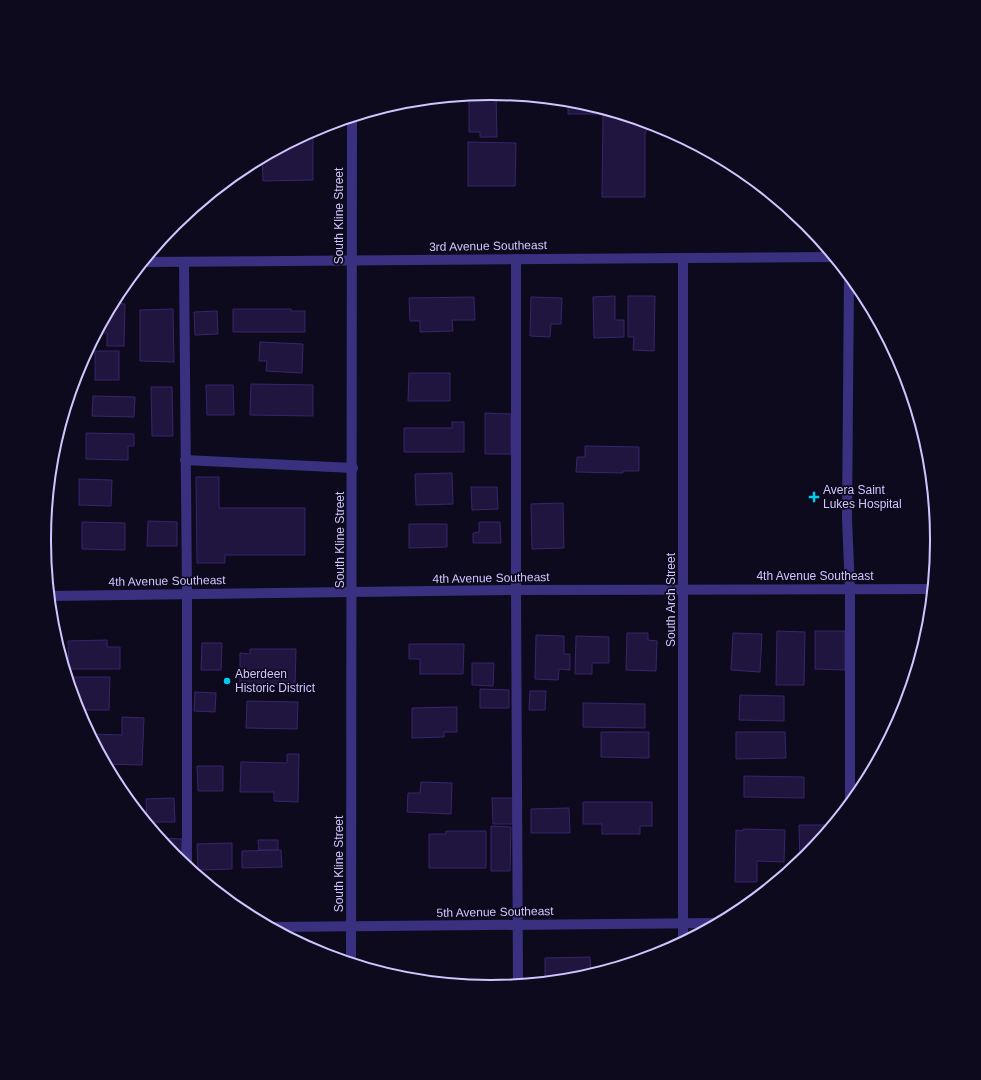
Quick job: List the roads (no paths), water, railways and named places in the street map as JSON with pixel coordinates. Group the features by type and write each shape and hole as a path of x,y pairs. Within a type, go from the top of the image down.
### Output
{"street":[{"name":"South Kline Street","path":"351,957 353,592 352,123"},
{"name":"3rd Avenue Southeast","path":"150,262 826,256"},
{"name":"South Arch Street","path":"683,258 683,935"},
{"path":"516,259 518,979"},
{"path":"184,262 188,858"},
{"path":"849,286 847,519 850,589 850,792"},
{"path":"186,460 353,468"},
{"name":"4th Avenue Southeast","path":"55,596 516,590 927,589"},
{"name":"5th Avenue Southeast","path":"283,927 706,923"}],"place":[{"name":"Avera Saint Lukes Hospital","path":"814,497"},
{"name":"Aberdeen Historic District","path":"227,681"}]}
